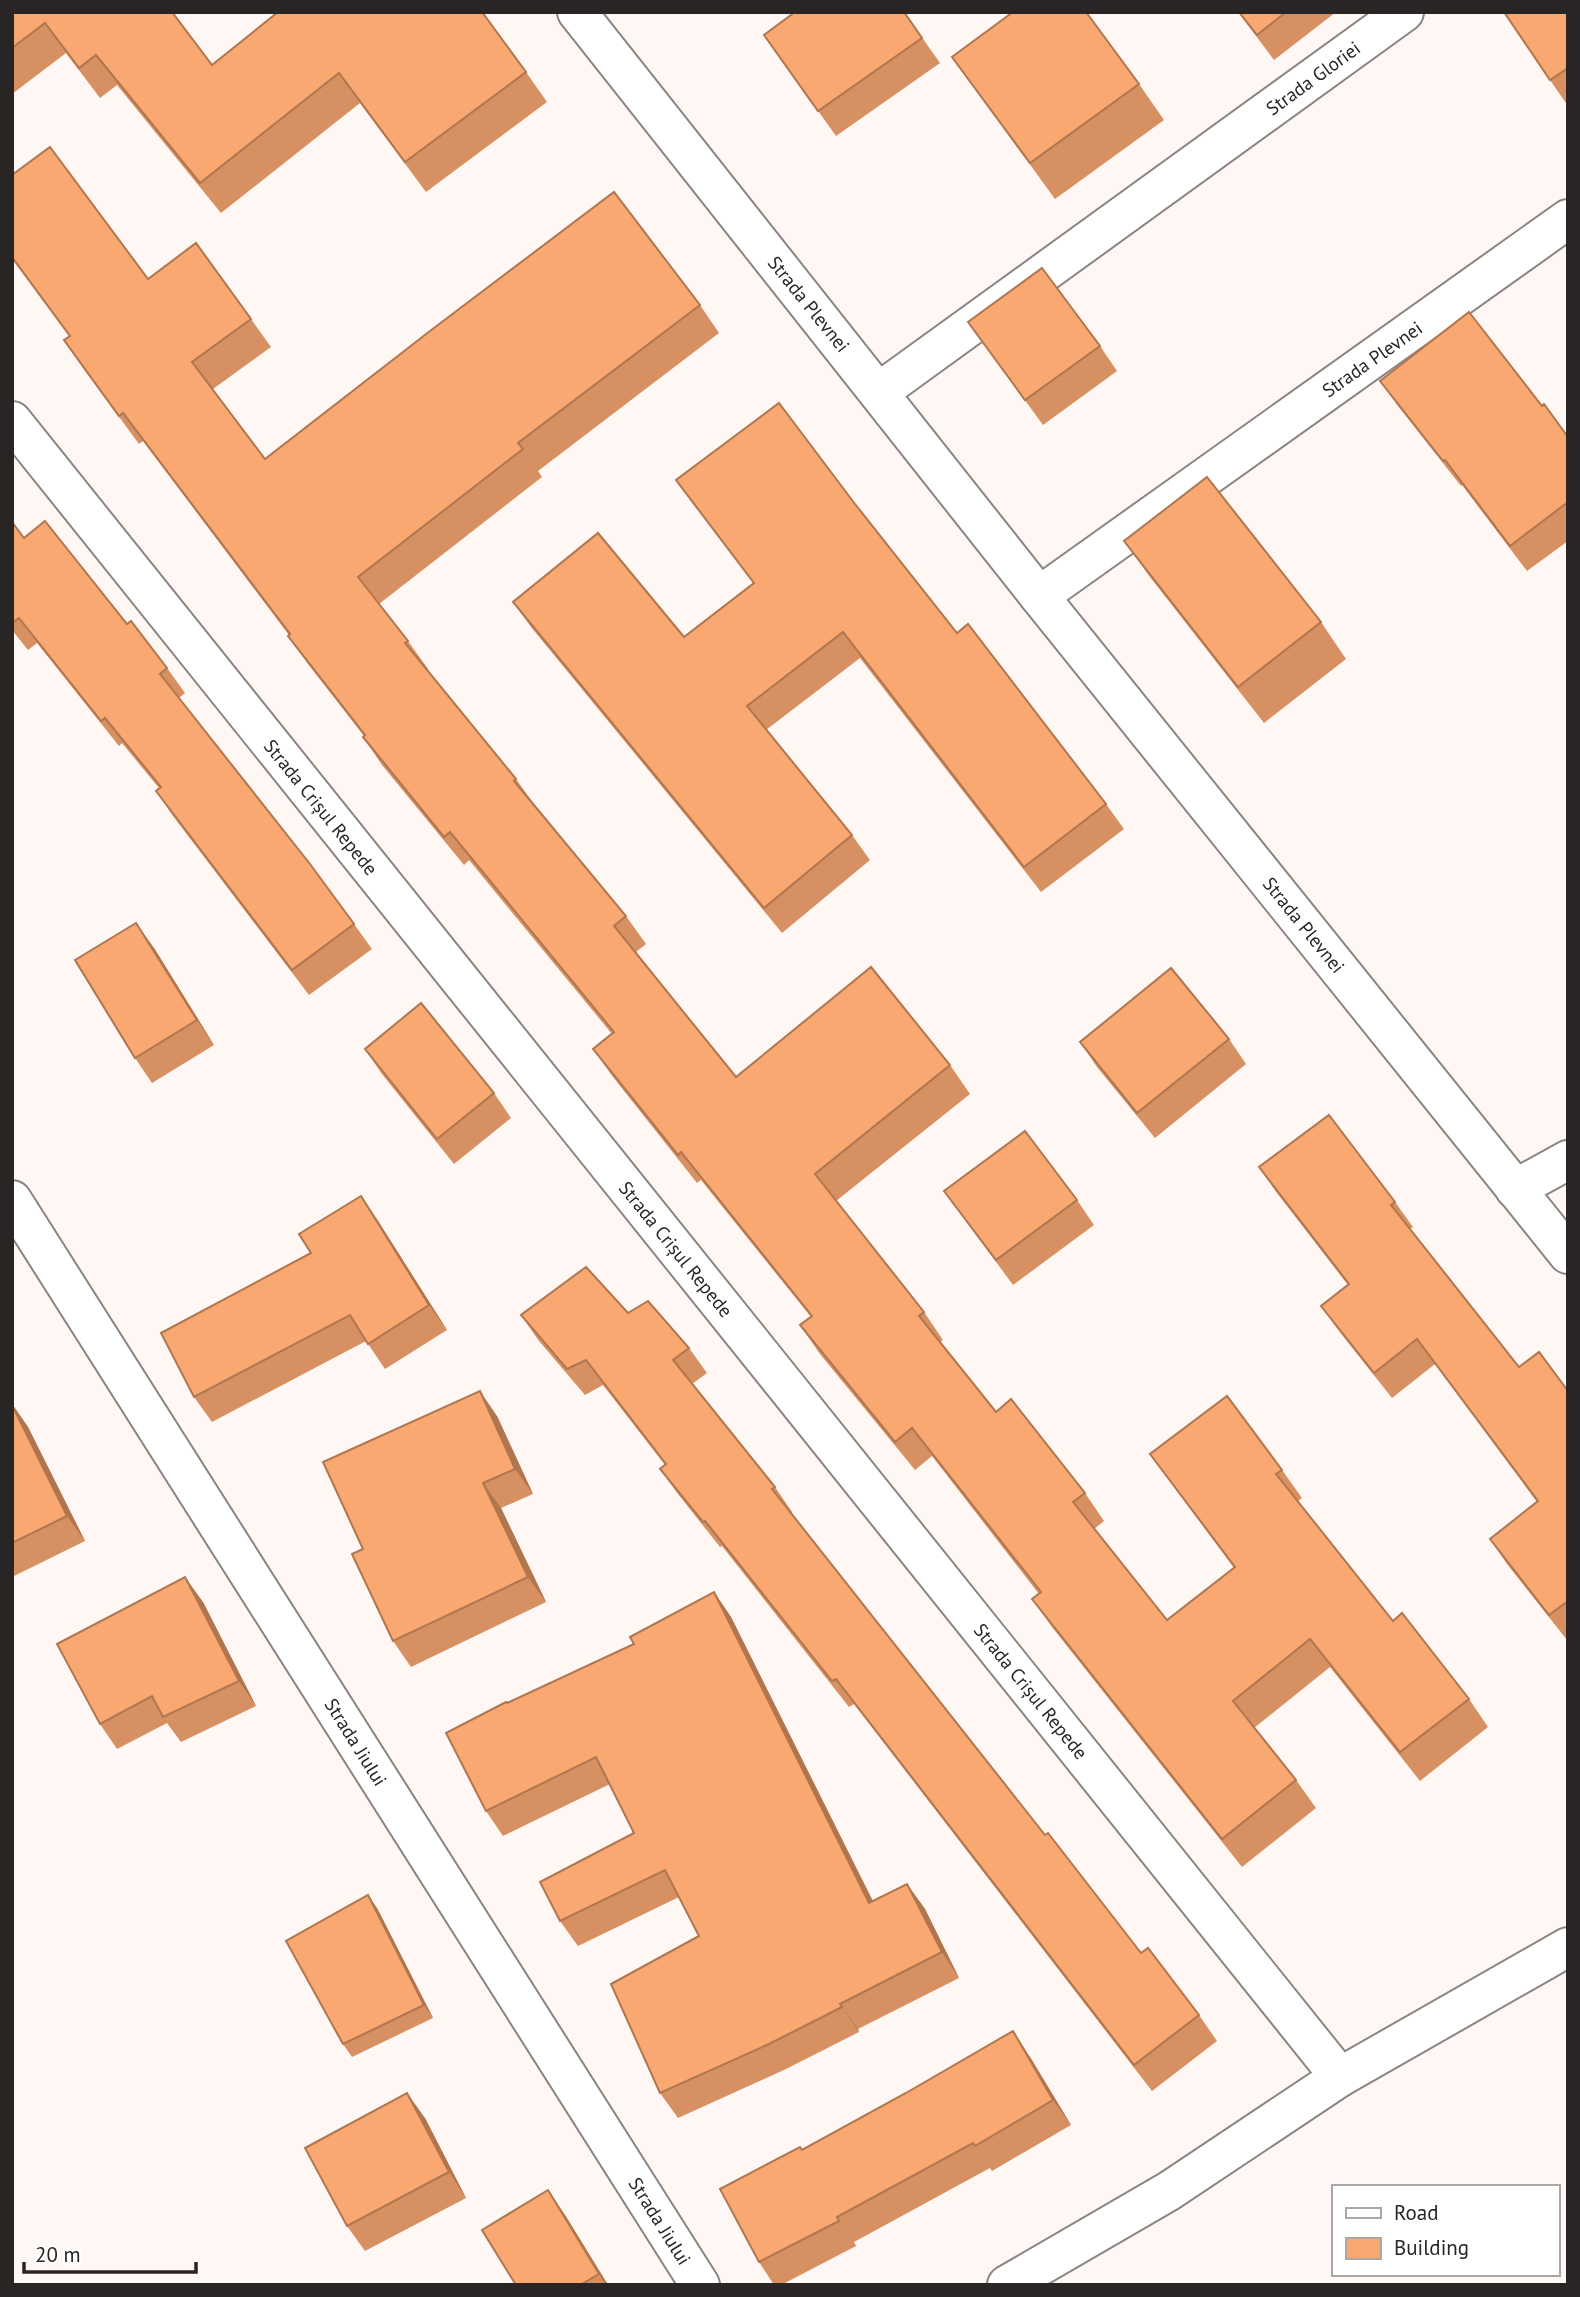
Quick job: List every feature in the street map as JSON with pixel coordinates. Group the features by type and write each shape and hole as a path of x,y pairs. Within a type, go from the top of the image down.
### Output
{"street":[{"name":"Strada Plevnei","path":"577,12 1039,596 1568,1254"},
{"name":"Strada Gloriei","path":"879,392 1404,12"},
{"name":"Strada Plevnei","path":"1039,596 1568,219"},
{"name":"Strada Crișul Repede","path":"12,421 1340,2077"},
{"path":"1515,1189 1568,1160"},
{"name":"Strada Jiului","path":"12,1200 700,2285"},
{"path":"1007,2285 1169,2191 1340,2077 1568,1947"}],"building":[{"path":"12,12 172,12 212,65 278,12 482,12 526,72 405,162 339,73 200,183 96,55 79,68 45,23 12,48"},
{"path":"795,12 904,12 922,38 818,111 764,35"},
{"path":"1013,12 1086,12 1139,84 1030,163 952,57"},
{"path":"1239,12 1286,12 1257,35"},
{"path":"1504,12 1568,12 1568,68 1550,80"},
{"path":"50,147 148,279 196,243 251,319 192,362 265,459 614,192 700,305 518,443 523,449 358,577 408,641 405,643 516,779 514,781 626,916 614,926 736,1077 871,967 950,1065 815,1174 924,1312 919,1316 996,1412 1011,1399 1085,1493 1073,1502 1167,1620 1235,1567 1150,1454 1227,1396 1282,1470 1276,1474 1393,1621 1402,1613 1469,1699 1400,1752 1310,1639 1233,1701 1296,1780 1222,1839 1032,1599 1041,1592 912,1428 895,1442 800,1325 812,1316 681,1152 678,1155 593,1049 614,1032 450,832 444,837 363,737 365,735 288,636 290,634 123,413 119,416 64,340 70,336 12,257 12,175"},
{"path":"1042,268 1100,346 1025,400 968,322"},
{"path":"1469,312 1568,437 1568,502 1510,546 1445,460 1443,461 1380,381"},
{"path":"779,403 957,633 968,624 1106,804 1024,867 843,632 747,706 852,835 764,908 513,602 598,533 684,637 754,583 676,480"},
{"path":"1207,477 1321,622 1238,687 1124,541"},
{"path":"45,521 127,624 131,621 167,668 160,674 354,924 292,970 156,791 161,787 105,718 101,721 19,618 12,623 12,522 24,538"},
{"path":"136,923 197,1020 135,1058 75,960"},
{"path":"1171,968 1229,1039 1137,1113 1080,1042"},
{"path":"421,1003 494,1093 437,1139 365,1049"},
{"path":"1329,1115 1395,1202 1391,1205 1519,1367 1539,1352 1568,1391 1568,1601 1549,1615 1490,1539 1538,1501 1417,1339 1374,1373 1321,1306 1349,1284 1259,1167"},
{"path":"1025,1131 1077,1200 996,1260 944,1191"},
{"path":"361,1196 429,1305 368,1344 350,1315 194,1397 161,1333 311,1253 299,1234"},
{"path":"586,1267 628,1313 648,1301 689,1348 673,1360 1045,1835 1048,1833 1141,1953 1148,1948 1199,2015 1134,2065 836,1679 832,1681 705,1521 703,1522 660,1469 666,1464 586,1360 567,1369 521,1315"},
{"path":"480,1391 515,1469 483,1483 528,1577 393,1641 352,1554 363,1549 323,1462"},
{"path":"12,1405 67,1516 12,1543"},
{"path":"185,1577 239,1681 163,1717 152,1696 100,1724 57,1644"},
{"path":"714,1592 869,1903 907,1884 942,1952 769,2044 660,2093 611,1984 699,1936 665,1870 560,1921 540,1882 634,1833 596,1757 486,1811 446,1733 506,1702 634,1644 630,1637"},
{"path":"368,1895 424,2005 343,2044 286,1941"},
{"path":"1013,2031 1053,2100 975,2146 973,2143 837,2217 839,2221 759,2262 720,2189 800,2147 802,2150"},
{"path":"407,2093 449,2172 347,2226 305,2148"},
{"path":"548,2190 599,2274 580,2285 516,2285 482,2230"}]}
